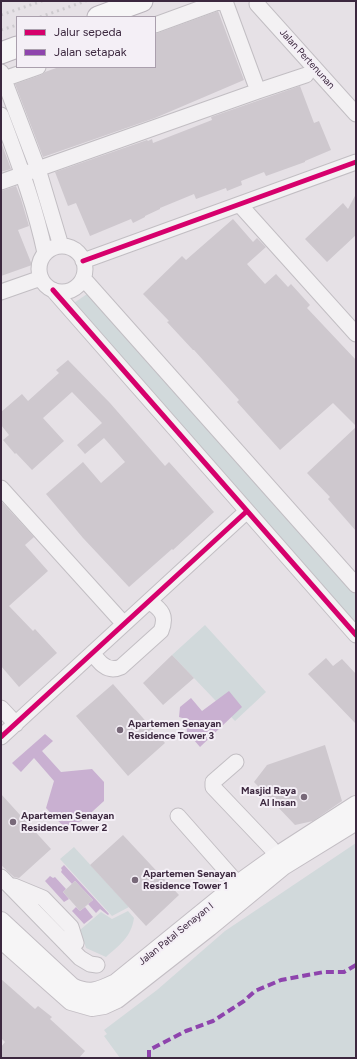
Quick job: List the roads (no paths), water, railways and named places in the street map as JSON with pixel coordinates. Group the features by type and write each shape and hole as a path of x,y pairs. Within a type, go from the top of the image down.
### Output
{"highway":[{"path":"101,16 142,1"},
{"path":"1,53 16,47"}],"main road":[{"name":"Jalan Patal Senayan I","path":"1,939 71,1001 92,1007 104,1005 117,999 280,861 356,805"},
{"name":"Jalan Patal Senayan I","path":"1,921 72,987 86,992 93,992 116,983 238,884 356,821"}],"street":[{"path":"156,25 218,2 226,4 258,91"},
{"name":"Jalan Pertenunan","path":"257,4 356,114"},
{"path":"34,68 2,77 38,169 61,246"},
{"path":"1,182 306,75"},
{"path":"1,115 24,174 40,227 45,253"},
{"path":"83,261 356,162"},
{"path":"240,205 356,334"},
{"path":"61,246 70,248 78,253 83,261 85,269 83,278 78,285 71,290 62,292 53,290 46,286 40,278 38,269 40,261 45,253 52,248 61,246"},
{"path":"1,292 40,278"},
{"path":"83,278 356,585"},
{"path":"53,290 356,635"},
{"path":"1,488 124,624"},
{"path":"1,737 247,511"},
{"path":"93,653 103,665 115,670 121,667 161,631 164,623 163,614 157,606 149,601"},
{"path":"1,708 16,724"},
{"path":"236,762 213,782 213,787 271,848 280,861"},
{"path":"178,816 238,884"},
{"path":"5,881 84,961 97,965"}],"railway":[{"path":"1,15 42,1"},
{"path":"43,16 86,1"},
{"path":"1,30 16,25"}],"place":[{"name":"Apartemen Senayan Residence Tower 3","path":"120,730"},
{"name":"Masjid Raya Al Insan","path":"304,797"},
{"name":"Apartemen Senayan Residence Tower 2","path":"13,822"},
{"name":"Apartemen Senayan Residence Tower 1","path":"135,880"}]}
